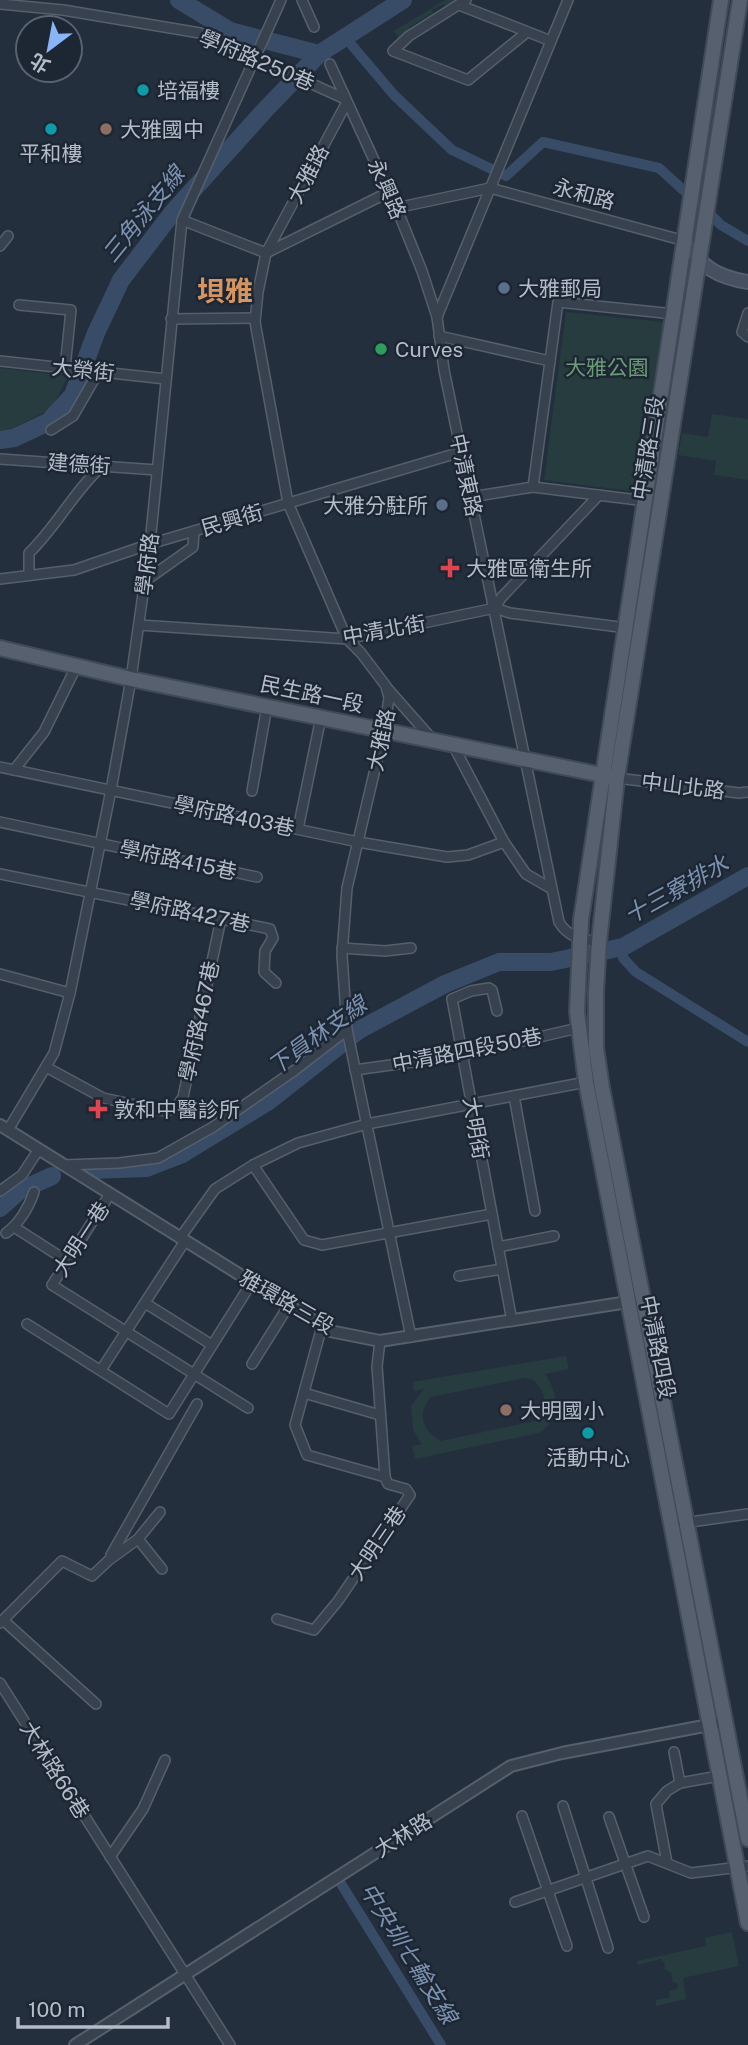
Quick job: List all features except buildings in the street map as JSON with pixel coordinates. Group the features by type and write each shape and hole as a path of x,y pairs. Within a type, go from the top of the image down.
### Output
{"main road":[{"name":"中清路三段","path":"611,777 699,262 740,0"},
{"name":"中清路三段","path":"611,777 627,628 718,4"},
{"path":"685,241 699,262 730,279 748,282"},
{"name":"民生路一段","path":"0,648 131,679 611,777"},
{"name":"中清路四段","path":"611,777 581,920 578,1028 586,1082 686,1522 748,1839"},
{"name":"中清路四段","path":"611,777 598,951 596,1048 671,1524 719,1776 742,1867 748,1923"}],"street":[{"name":"學府路","path":"4,1127 54,1053 70,993 111,790 131,679 150,544 182,220 281,0"},
{"path":"303,0 314,27"},
{"path":"436,317 568,0"},
{"path":"527,32 468,80 393,51 409,36 462,3 551,41"},
{"name":"學府路250巷","path":"0,4 63,10 200,33 256,56 346,100"},
{"name":"永興路","path":"330,64 396,208 422,271 436,317"},
{"name":"大雅路","path":"346,100 266,253 255,318 288,503 347,639 386,686 389,698 347,888 342,948 347,1030 411,1336"},
{"name":"永和路","path":"396,208 490,188 685,241"},
{"path":"182,220 266,253 389,192"},
{"path":"0,246 8,236"},
{"path":"533,487 558,303 674,314"},
{"path":"19,305 71,310 67,368"},
{"path":"748,313 743,332 748,337"},
{"name":"中清東路","path":"436,317 444,370 559,922 565,931 581,944"},
{"path":"171,319 255,318"},
{"path":"439,336 550,361"},
{"name":"大榮街","path":"0,361 166,379"},
{"path":"51,430 73,415 96,371"},
{"name":"民興街","path":"0,579 74,570 150,544 461,452"},
{"name":"建德街","path":"0,459 157,470"},
{"path":"29,575 29,553 47,536 87,480 103,465"},
{"path":"471,497 533,487 646,501"},
{"path":"495,608 501,598 599,495"},
{"path":"145,581 192,547 194,531"},
{"name":"中清北街","path":"139,625 347,639 495,608 510,613 627,628"},
{"path":"15,770 44,732 77,665"},
{"path":"386,686 433,740"},
{"path":"252,791 267,706"},
{"path":"298,829 321,718"},
{"path":"453,745 504,842 526,874 552,889"},
{"name":"學府路403巷","path":"0,767 358,842 447,857 468,855 504,842"},
{"name":"中山北路","path":"611,777 748,792"},
{"name":"學府路415巷","path":"0,822 257,877"},
{"name":"學府路427巷","path":"0,874 270,929 274,938 265,951 264,972 276,983"},
{"name":"學府路467巷","path":"46,1067 103,1098 164,1111 175,1109 183,1097 221,919"},
{"path":"581,944 598,951"},
{"path":"342,948 384,951 411,948"},
{"path":"0,974 70,993"},
{"name":"大明街","path":"497,1011 492,989 489,988 471,991 452,999 512,1321"},
{"name":"中清路四段50巷","path":"355,1070 463,1055 578,1028"},
{"path":"64,1165 158,1158 213,1127 347,1030"},
{"path":"101,1370 215,1189 253,1165 298,1143 367,1124 586,1082"},
{"path":"513,1096 536,1211"},
{"name":"雅環路三段","path":"4,1127 330,1331 380,1341 636,1301"},
{"path":"0,1191 22,1175 39,1149"},
{"path":"253,1165 304,1241 322,1245 492,1214"},
{"path":"34,1192 31,1201 10,1230 67,1261"},
{"name":"大明一巷","path":"110,1194 52,1285 127,1332"},
{"path":"498,1247 554,1236"},
{"path":"459,1276 502,1269"},
{"path":"27,1324 169,1414 252,1282"},
{"path":"145,1303 212,1345"},
{"path":"251,1364 289,1305"},
{"path":"322,1326 295,1425 307,1455 385,1477"},
{"path":"127,1332 248,1408"},
{"name":"大明三巷","path":"277,1619 314,1630 338,1601 410,1494 406,1489 388,1485 385,1477 377,1366 380,1341"},
{"path":"304,1394 380,1415"},
{"path":"108,1560 197,1404"},
{"path":"96,1704 2,1621 62,1561 92,1576 108,1560 138,1539 160,1512"},
{"path":"671,1524 748,1514"},
{"path":"138,1539 162,1569"},
{"name":"大林路66巷","path":"0,1683 230,2045"},
{"name":"大林路","path":"75,2045 511,1766 562,1753 725,1723"},
{"path":"674,1752 680,1783"},
{"path":"110,1857 143,1809 165,1760"},
{"path":"667,1863 656,1804 667,1791 680,1783 719,1776"},
{"path":"563,1806 608,1948"},
{"path":"522,1816 567,1946"},
{"path":"609,1817 644,1917"},
{"path":"515,1902 648,1856 691,1873 742,1867"}],"green space":[{"path":"445,0 464,0 450,10 444,4 432,10 433,13 409,27 413,33 400,41 394,31"},
{"name":"大雅公園","path":"566,312 663,322 637,492 544,480"},
{"path":"0,368 68,376 52,408 0,433"},
{"path":"712,414 748,419 748,480 714,475 716,461 678,455 682,433 708,437"},
{"path":"566,1356 569,1369 545,1374 553,1390 556,1406 552,1421 539,1433 415,1459 412,1446 422,1444 413,1430 411,1406 424,1389 414,1391 413,1382","holes":["524,1378 533,1380 541,1390 544,1400 543,1411 535,1421 441,1441 426,1427 424,1409 431,1397"]},
{"path":"732,1932 739,1966 683,1978 686,1999 656,2006 656,2000 670,1997 669,1991 677,1989 678,1984 673,1982 671,1973 664,1969 665,1964 661,1959 638,1965 637,1961 706,1946 705,1938"}],"waterway":[{"path":"179,0 230,31 319,54"},
{"name":"三角泳支線","path":"0,440 14,438 48,422 73,395 96,333 121,280 173,212 265,110 319,54 403,0"},
{"path":"344,36 394,95 452,150 506,176 543,142 659,168 702,207"},
{"path":"712,216 721,225 748,241"},
{"name":"下員林支線","path":"89,1170 146,1168 182,1154 269,1101 359,1030 445,984 499,962 551,962 623,947 748,876"},
{"name":"十三寮排水","path":"623,947 623,958 636,972 748,1042"},
{"name":"下員林支線","path":"0,1208 19,1191 52,1176"},
{"name":"中央圳七輪支線","path":"340,1882 441,2045"}],"place":[{"name":"培福樓","path":"143,90"},
{"name":"平和樓","path":"51,129"},
{"name":"大雅國中","path":"106,129"},
{"name":"大雅郵局","path":"504,288"},
{"name":"Curves","path":"381,349"},
{"name":"大雅分駐所","path":"442,505"},
{"name":"大雅區衛生所","path":"450,568"},
{"name":"敦和中醫診所","path":"98,1109"},
{"name":"大明國小","path":"506,1410"},
{"name":"活動中心","path":"588,1433"}],"district":[{"name":"垻雅","path":"225,290"}]}
